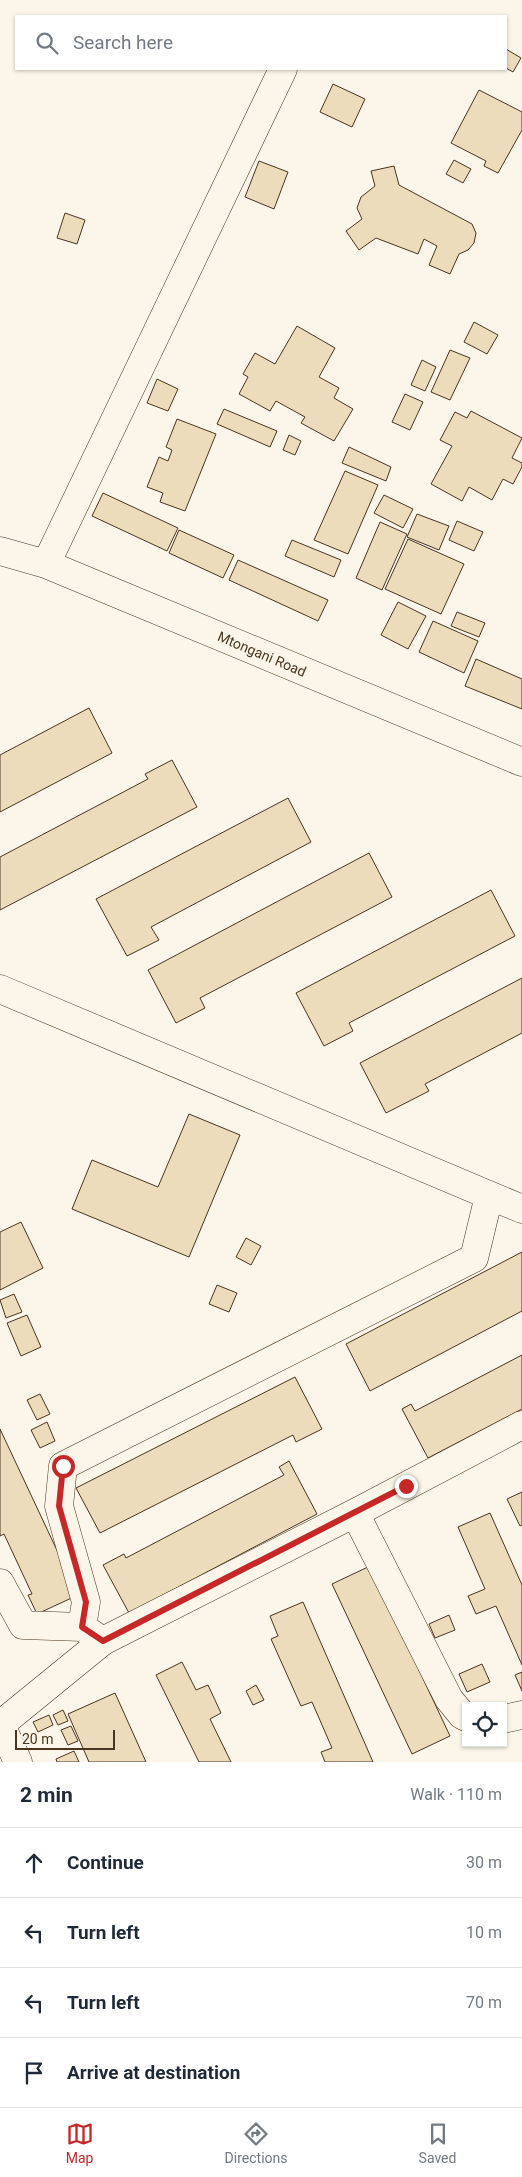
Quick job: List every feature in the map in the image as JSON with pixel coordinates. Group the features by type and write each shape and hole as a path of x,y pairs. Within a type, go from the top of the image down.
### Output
{"street":[{"path":"46,564 283,70"},
{"name":"Mtongani Road","path":"0,551 46,564 522,762"},
{"path":"0,989 522,1209"},
{"path":"92,1634 86,1602 59,1506 63,1466 474,1258 489,1196"},
{"path":"18,1762 0,1725 92,1634 355,1513 522,1425"},
{"path":"355,1513 449,1699 462,1713"},
{"path":"0,1582 23,1625 92,1634"},
{"path":"507,1718 522,1715"}],"building":[{"path":"507,50 521,58 513,72 507,69"},
{"path":"333,84 365,99 352,127 320,112"},
{"path":"479,90 522,112 522,130 498,173 484,166 486,161 451,143"},
{"path":"454,160 471,169 463,183 446,174"},
{"path":"259,161 288,172 274,209 245,197"},
{"path":"394,166 399,185 472,224 476,233 474,243 468,250 459,254 450,274 429,265 437,246 424,239 418,254 376,238 359,250 346,231 362,219 357,208 361,197 375,186 371,171"},
{"path":"65,213 85,220 77,244 57,238"},
{"path":"474,322 498,335 487,354 464,342"},
{"path":"297,326 335,348 319,377 339,388 334,398 353,409 334,441 301,423 305,417 276,401 270,411 239,394 248,377 243,374 255,353 275,364"},
{"path":"450,350 470,358 450,400 431,392"},
{"path":"422,360 436,367 425,391 411,385"},
{"path":"157,379 178,389 168,411 147,403"},
{"path":"405,394 423,402 410,430 392,422"},
{"path":"224,409 277,431 270,447 217,424"},
{"path":"471,411 522,438 512,458 522,463 522,467 513,484 503,479 492,500 469,487 462,501 431,484 452,446 440,440 455,412 467,418"},
{"path":"177,419 216,434 185,511 160,502 163,493 147,487 159,457 168,461 172,450 166,447"},
{"path":"289,435 301,441 295,455 283,450"},
{"path":"349,447 391,467 386,481 342,463"},
{"path":"345,471 378,485 348,554 314,540"},
{"path":"103,493 178,528 167,551 92,516"},
{"path":"384,495 413,509 403,528 374,513"},
{"path":"417,514 449,526 439,550 407,537"},
{"path":"457,521 483,532 474,551 449,540"},
{"path":"380,522 407,534 382,590 356,578"},
{"path":"179,530 234,555 223,578 169,553"},
{"path":"408,539 464,564 441,614 385,589"},
{"path":"292,540 341,560 334,577 285,556"},
{"path":"238,560 328,600 318,621 229,580"},
{"path":"398,602 426,616 408,649 381,635"},
{"path":"457,612 485,623 479,637 451,626"},
{"path":"433,621 478,641 464,673 419,652"},
{"path":"476,659 522,679 522,709 465,686"},
{"path":"89,708 112,753 0,812 0,755"},
{"path":"172,760 197,807 0,910 0,857 148,779 145,774"},
{"path":"288,798 311,842 151,927 159,940 127,956 96,899"},
{"path":"369,853 392,897 200,998 205,1008 176,1023 148,970"},
{"path":"491,890 515,936 349,1023 353,1031 324,1046 296,993"},
{"path":"522,978 522,1033 425,1084 429,1091 386,1113 360,1063"},
{"path":"189,1114 240,1135 189,1257 72,1209 92,1160 158,1187"},
{"path":"21,1222 43,1268 0,1290 0,1232"},
{"path":"246,1238 261,1246 251,1265 236,1257"},
{"path":"522,1252 522,1311 370,1391 346,1344"},
{"path":"217,1285 237,1293 229,1312 209,1304"},
{"path":"14,1294 22,1312 6,1318 0,1300"},
{"path":"27,1315 41,1347 21,1356 7,1323"},
{"path":"522,1355 522,1409 428,1458 402,1409 411,1404 415,1411"},
{"path":"295,1377 322,1429 296,1442 293,1435 100,1533 76,1488"},
{"path":"40,1394 50,1414 37,1420 27,1400"},
{"path":"47,1422 55,1441 40,1448 31,1430"},
{"path":"0,1429 78,1595 37,1614 28,1595 32,1594 4,1534 0,1536"},
{"path":"289,1461 317,1514 129,1613 103,1565 124,1554 126,1558 284,1475 279,1467"},
{"path":"522,1492 522,1525 520,1526 507,1499"},
{"path":"490,1513 522,1585 522,1665 496,1606 476,1614 468,1596 485,1589 458,1527"},
{"path":"370,1566 450,1736 412,1754 332,1584"},
{"path":"303,1602 373,1762 325,1762 321,1752 332,1748 312,1702 301,1706 271,1639 278,1636 270,1616"},
{"path":"449,1615 455,1630 435,1638 429,1624"},
{"path":"182,1662 196,1690 208,1685 221,1713 210,1719 231,1762 199,1762 156,1675"},
{"path":"482,1664 490,1682 467,1692 459,1674"},
{"path":"522,1672 522,1691 515,1675"},
{"path":"256,1685 264,1700 253,1705 246,1691"},
{"path":"115,1693 146,1762 89,1762 68,1714"},
{"path":"63,1710 68,1721 58,1725 53,1715"},
{"path":"49,1715 53,1725 38,1732 33,1722"},
{"path":"71,1726 78,1741 68,1745 61,1730"},
{"path":"74,1751 79,1762 57,1762 56,1759"}],"route":[{"path":"63,1466 59,1506 86,1602 82,1627 103,1641 406,1486"}]}
